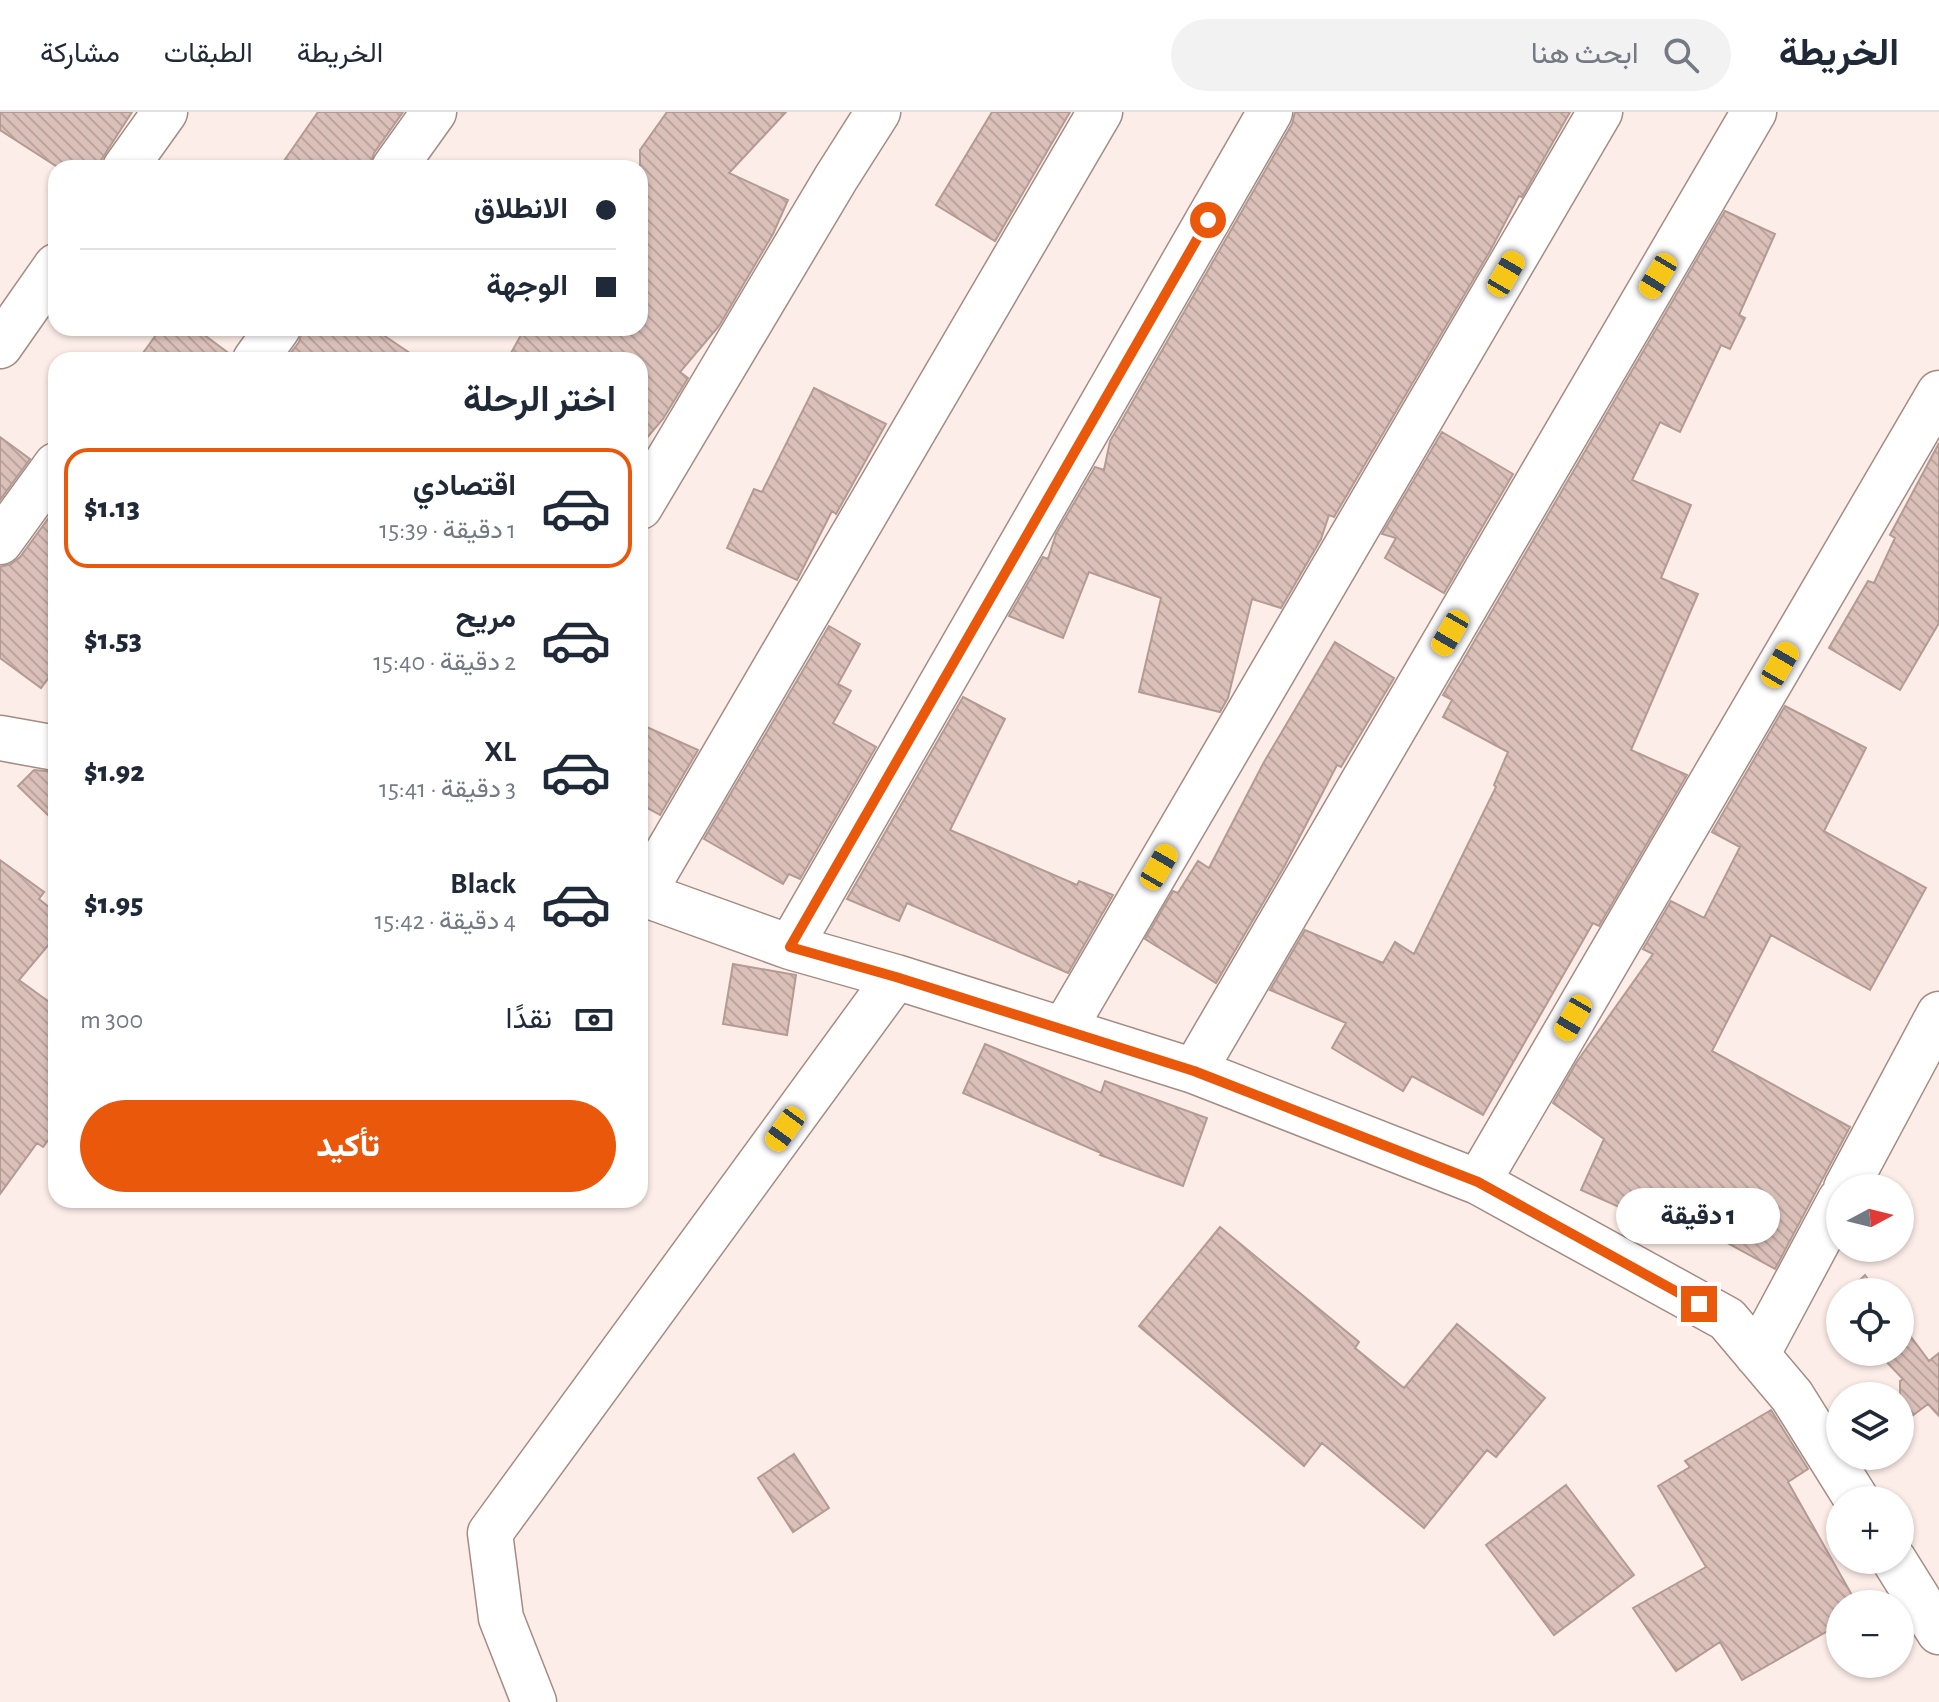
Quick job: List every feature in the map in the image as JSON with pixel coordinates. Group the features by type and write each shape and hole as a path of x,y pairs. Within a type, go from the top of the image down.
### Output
{"street":[{"path":"131,160 165,112"},
{"path":"400,160 434,112"},
{"path":"648,494 878,112"},
{"path":"648,884 1100,112"},
{"path":"790,947 1270,112"},
{"path":"1064,1029 1600,112"},
{"path":"1194,1071 1754,112"},
{"path":"0,346 48,277"},
{"path":"1478,1182 1939,393"},
{"path":"0,542 48,476"},
{"path":"0,738 48,747"},
{"path":"648,896 790,947 896,977 1194,1071 1478,1182 1727,1319 1792,1396 1848,1486"},
{"path":"534,1702 501,1618 490,1533 896,977"},
{"path":"1853,1174 1939,1014"},
{"path":"1757,1355 1826,1226"},
{"path":"1903,1574 1939,1632"}],"building":[{"path":"0,112 132,112 101,160 48,161 0,130"},
{"path":"318,112 403,112 372,160 285,160"},
{"path":"667,112 786,112 729,173 788,200 773,234 719,326 680,372 688,378 663,419 648,437 648,352 512,352 520,336 648,336 648,160 640,160 640,150"},
{"path":"992,112 1070,112 995,241 936,205"},
{"path":"1295,112 1570,112 1334,517 1329,515 1321,539 1281,608 1252,599 1228,698 1220,712 1139,692 1161,598 1089,572 1063,638 1009,616 1043,557 1048,559 1056,534 1095,467 1104,470 1110,441 1292,124"},
{"path":"1725,211 1775,234 1739,315 1745,318 1730,349 1721,345 1680,432 1660,422 1632,480 1691,505 1661,578 1698,594 1631,750 1687,775 1599,926 1593,923 1483,1115 1412,1076 1403,1091 1332,1048 1346,1023 1270,990 1305,930 1383,963 1395,942 1414,954 1496,787 1494,785 1508,752 1443,717 1452,700 1443,695"},
{"path":"155,336 206,336 227,352 144,352"},
{"path":"301,336 385,336 408,352 292,352"},
{"path":"814,388 886,424 836,514 832,511 797,580 727,548 754,489 762,492"},
{"path":"1442,432 1513,474 1444,593 1385,558 1396,538 1382,534"},
{"path":"0,437 30,459 0,500"},
{"path":"1939,443 1939,623 1900,690 1829,648 1868,581 1874,583 1895,538 1890,535"},
{"path":"48,519 48,679 41,688 0,658 0,567 20,557"},
{"path":"829,626 860,644 838,684 851,691 833,723 876,747 800,879 789,874 783,884 704,839"},
{"path":"1335,642 1394,678 1341,767 1337,765 1284,867 1216,983 1145,939 1173,891 1178,893 1198,861 1209,868 1264,762"},
{"path":"963,697 1005,719 950,830 1077,885 1079,881 1113,895 1068,973 907,903 899,921 847,899"},
{"path":"1785,706 1866,748 1824,831 1926,888 1870,990 1771,935 1712,1051 1850,1127 1775,1269 1676,1215 1669,1228 1630,1206 1628,1211 1581,1190 1604,1139 1553,1103 1576,1063 1653,954 1643,949 1671,901 1704,918 1740,847 1712,832"},
{"path":"648,728 698,750 660,815 648,808"},
{"path":"34,770 48,771 48,815 18,786"},
{"path":"0,860 44,892 39,899 48,906 48,946 19,980 48,1001 48,1140 43,1147 37,1143 0,1194"},
{"path":"733,964 796,975 787,1035 723,1024"},
{"path":"985,1044 1101,1093 1105,1081 1207,1118 1183,1186 1100,1155 963,1093"},
{"path":"1220,1227 1359,1342 1355,1348 1404,1388 1457,1324 1545,1398 1496,1457 1487,1450 1424,1528 1322,1443 1304,1466 1139,1326"},
{"path":"1914,1341 1929,1361 1939,1353 1939,1416 1928,1404 1914,1414 1914,1382 1900,1382 1903,1379 1890,1366 1914,1366"},
{"path":"1771,1410 1808,1469 1788,1482 1826,1549 1826,1574 1840,1574 1849,1590 1826,1590 1826,1632 1742,1680 1720,1642 1676,1671 1633,1608 1706,1567 1658,1486 1690,1467 1685,1461"},
{"path":"794,1454 829,1508 793,1532 758,1478"},
{"path":"1566,1485 1634,1575 1554,1635 1486,1545"}],"route":[{"path":"1208,220 790,947 896,977 1194,1071 1478,1182 1699,1304"}]}
